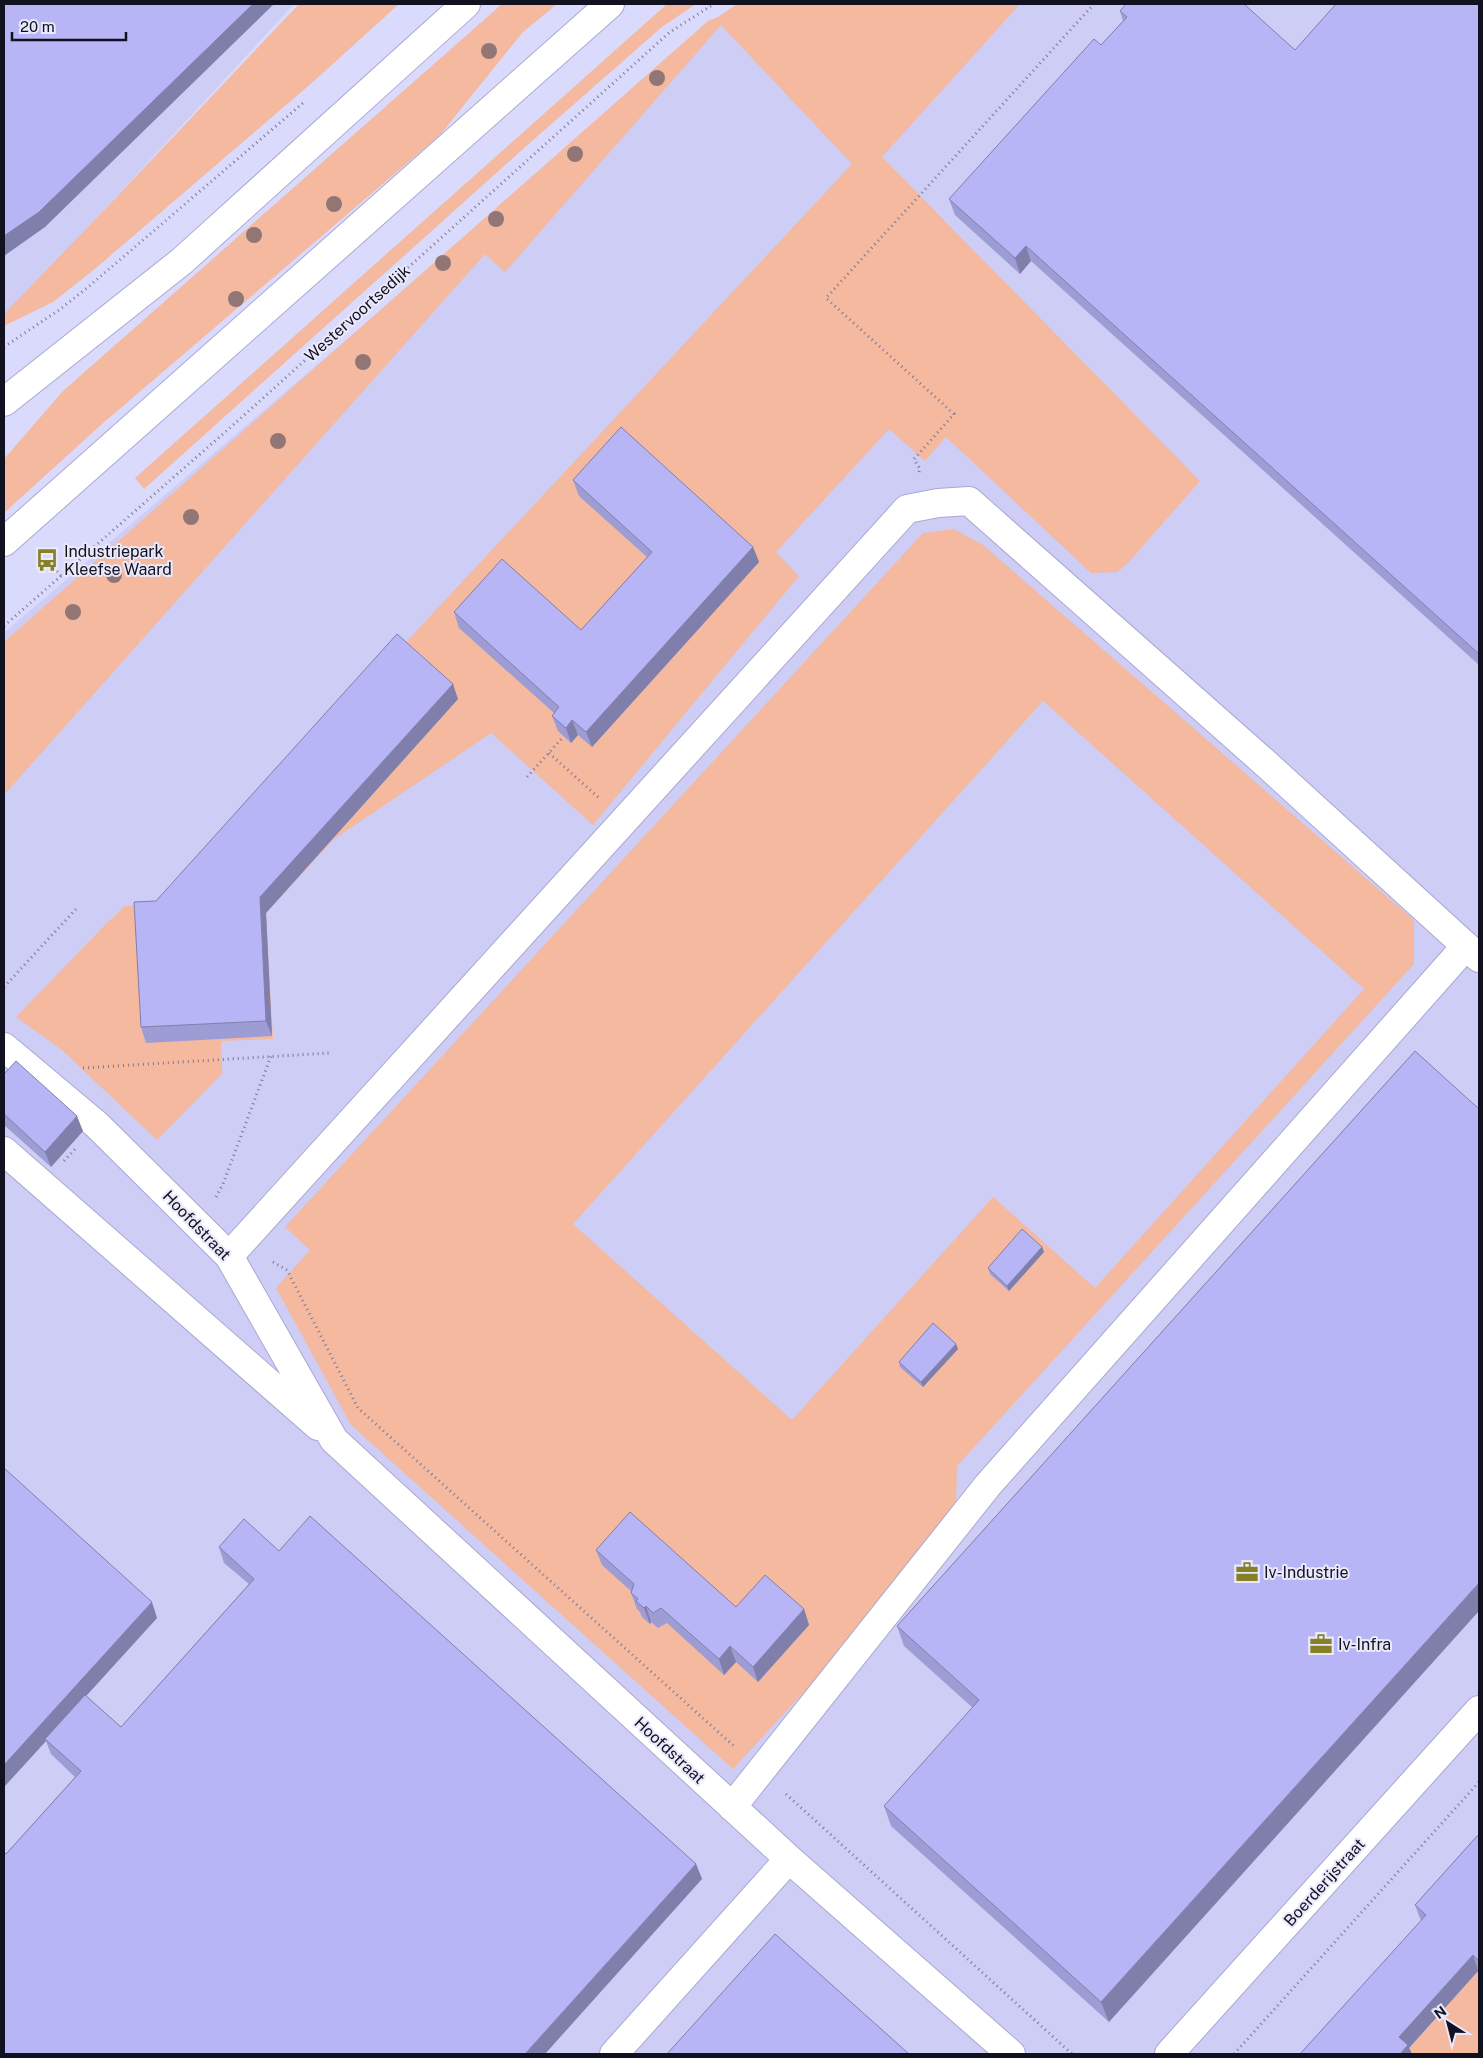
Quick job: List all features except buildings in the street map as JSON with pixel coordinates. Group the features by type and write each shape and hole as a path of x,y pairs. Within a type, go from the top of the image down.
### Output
{"street":[{"path":"4,402 182,261 466,4"},
{"path":"4,542 610,4"},
{"path":"237,1247 908,509 938,503 970,500 1264,762 1473,952 988,1485 732,1807"},
{"name":"Hoofdstraat","path":"4,1047 237,1247 334,1440"},
{"name":"Hoofdstraat","path":"6,1153 334,1440 789,1860 1011,2054"},
{"name":"Boerderijstraat","path":"1169,2054 1479,1710"},
{"path":"614,2054 789,1860"}],"path":[{"name":"Westervoortsedijk","path":"4,626 62,577 670,32 714,4"},
{"path":"908,509 920,469 914,459 954,414 826,298 1094,4"},
{"path":"4,347 59,310 87,288 308,98"},
{"path":"47,560 62,577"},
{"path":"527,777 564,736"},
{"path":"549,753 624,821"},
{"path":"4,987 77,908"},
{"path":"77,1068 329,1052"},
{"path":"215,1199 223,1184 271,1056"},
{"path":"42,1186 97,1125"},
{"path":"237,1247 270,1260 287,1270 358,1408 1072,2054"},
{"path":"1234,2054 1479,1782"}],"shaded area":[{"path":"4,4 294,4 4,318"},
{"path":"299,4 399,4 314,81 96,268 53,302 4,326 4,314"},
{"path":"502,4 557,4 522,33 440,135 102,424 4,513 4,459 63,391"},
{"path":"667,4 696,4 662,27 532,141 144,489 135,478"},
{"path":"737,4 1020,4 882,157 1200,481 1128,563 1117,572 1091,573 946,437 925,461 889,429 776,552 799,576 593,825 491,733 333,840 266,913 273,1039 221,1041 222,1074 157,1140 62,1050 16,1017 125,906 156,904 407,641 852,164 721,25 505,272 485,254 4,795 4,642 708,21 718,17"},
{"path":"745,4 1479,4 1479,2054 4,2054 4,633 709,29"},
{"path":"954,529 983,545 1414,920 1414,964 957,1466 956,1505 871,1619 733,1769 351,1425 276,1288 310,1250 285,1227 923,533","holes":["1043,701 1364,989 1095,1288 993,1197 792,1420 573,1224"]},
{"path":"1478,1971 1479,2054 1405,2053"}],"place":[{"name":"Industriepark Kleefse Waard","path":"47,560"},
{"name":"Iv-Industrie","path":"1247,1572"},
{"name":"Iv-Infra","path":"1321,1644"}]}
